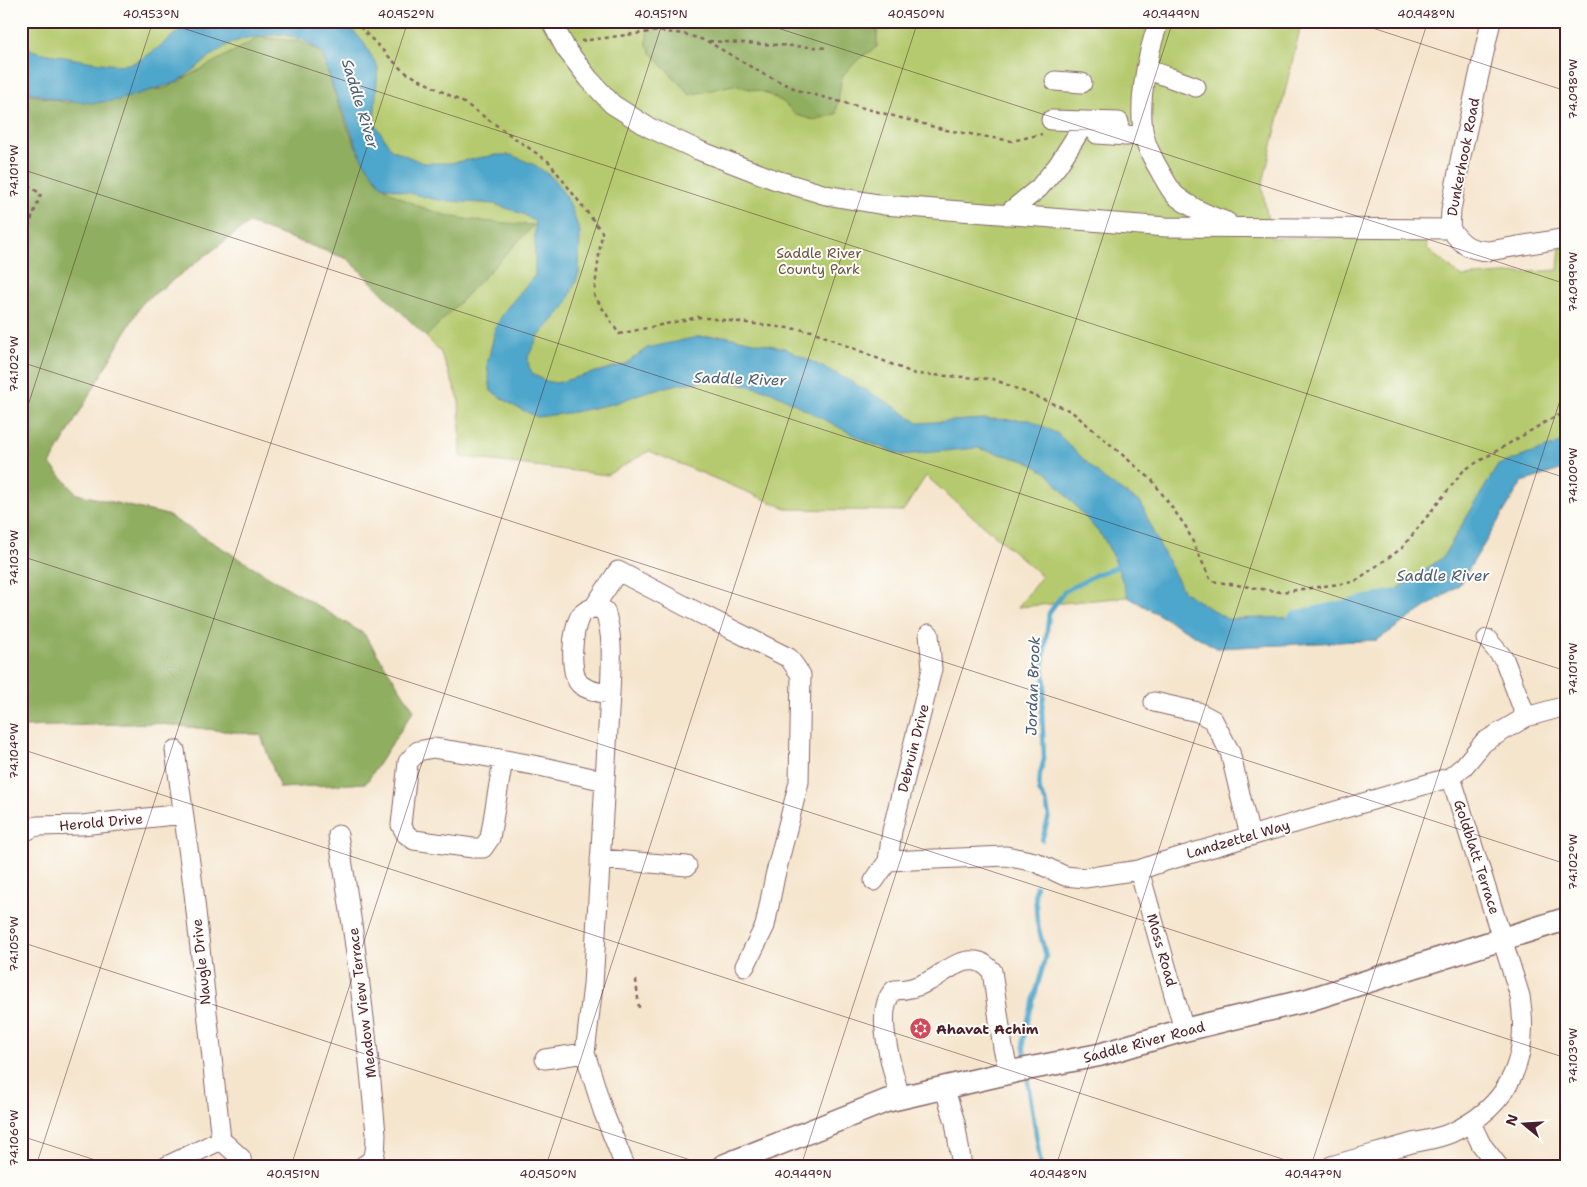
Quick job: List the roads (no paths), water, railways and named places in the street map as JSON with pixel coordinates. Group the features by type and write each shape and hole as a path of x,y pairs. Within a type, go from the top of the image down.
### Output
{"main road":[{"name":"Saddle River Road","path":"723,1166 886,1101 1020,1070 1099,1055 1184,1030 1308,1000 1566,919"}],"street":[{"path":"551,21 562,42 589,80 612,104 648,127 773,179 826,194 884,205 1166,227 1240,226 1450,229"},
{"path":"1159,21 1152,41 1146,69 1143,104 1144,134 1154,162 1175,195 1205,214 1240,226"},
{"name":"Dunkerhook Road","path":"1491,21 1461,156 1451,210 1450,229 1468,247 1476,250 1489,251 1566,238"},
{"path":"1146,69 1196,87"},
{"path":"1055,81 1082,83"},
{"path":"1049,127 1079,127 1119,122"},
{"path":"1006,215 1039,188 1058,165 1079,127"},
{"path":"1079,127 1126,136 1144,134"},
{"path":"610,694 594,691 580,685 575,678 573,663 575,628 582,613 594,607 618,571 687,608 789,658 801,675 799,782 775,876 765,926 745,966"},
{"path":"594,607 604,611 610,626 612,646 600,859 598,980 585,1053 603,1111 625,1166"},
{"name":"Debruin Drive","path":"888,861 892,831 932,669 929,634"},
{"path":"1487,639 1504,659 1526,717"},
{"path":"1154,702 1198,712 1213,720 1230,752 1250,836"},
{"name":"Landzettel Way","path":"888,861 1006,856 1035,862 1065,876 1085,878 1139,870 1451,776 1464,766 1484,742 1526,717 1566,706"},
{"path":"503,760 490,838 482,848 414,840 406,834 401,825 401,813 408,762 418,751 434,748 503,760 570,772 605,781"},
{"name":"Naugle Drive","path":"175,750 221,1140"},
{"name":"Goldblatt Terrace","path":"1331,1166 1451,1133 1471,1123 1486,1111 1504,1090 1512,1078 1518,1061 1523,1040 1524,1018 1520,996 1451,776"},
{"name":"Herold Drive","path":"21,834 38,826 82,826 183,814"},
{"name":"Meadow View Terrace","path":"338,835 352,914 376,1134 375,1152 371,1162 363,1166"},
{"path":"600,859 687,866"},
{"path":"874,881 888,861"},
{"name":"Moss Road","path":"1139,870 1184,1030"},
{"path":"900,1098 888,1052 884,1015 890,995 894,990 905,990 928,982 962,962 974,960 985,964 992,971 1003,1048 1020,1070"},
{"path":"545,1059 585,1053"},
{"path":"944,1087 954,1122 962,1166"},
{"path":"1471,1123 1481,1144 1498,1166"},
{"path":"167,1166 221,1140 241,1158 242,1166"}],"water":[{"path":"190,21 345,21 364,43 378,67 374,122 391,149 423,163 450,163 495,155 511,155 535,165 552,177 568,199 580,232 579,274 565,307 538,337 528,357 529,367 533,374 546,381 556,383 625,364 647,348 697,337 724,336 784,348 841,376 894,406 918,423 984,419 1030,420 1058,434 1105,480 1141,503 1154,534 1184,592 1227,619 1333,616 1351,621 1442,558 1498,465 1566,441 1566,468 1522,482 1459,585 1377,640 1217,648 1128,597 1114,558 1104,539 1047,473 1026,461 977,448 902,455 867,442 772,392 735,382 716,380 679,384 645,392 616,403 575,412 537,417 514,406 491,391 487,365 496,326 506,309 535,275 535,222 523,214 494,204 437,200 382,186 362,159 334,90 322,53 303,40 283,34 247,38 231,43 212,55 178,82 118,100 95,103 58,100 21,90 21,40 32,50 43,53 103,63 125,64 133,63 148,55"}],"waterway":[{"name":"Jordan Brook","path":"1042,840 1049,816 1046,802 1039,791 1040,774 1044,759 1042,709 1045,684 1043,664 1049,613 1064,592 1097,574 1121,566"},
{"name":"Saddle River","path":"1299,623 1405,600"},
{"name":"Jordan Brook","path":"1026,1063 1023,1041 1046,956 1037,922 1036,886"},
{"name":"Jordan Brook","path":"1027,1076 1041,1166"}],"place":[{"name":"Ahavat Achim","path":"920,1029"}],"park label":[{"name":"Saddle River County Park","path":"819,262"}]}
